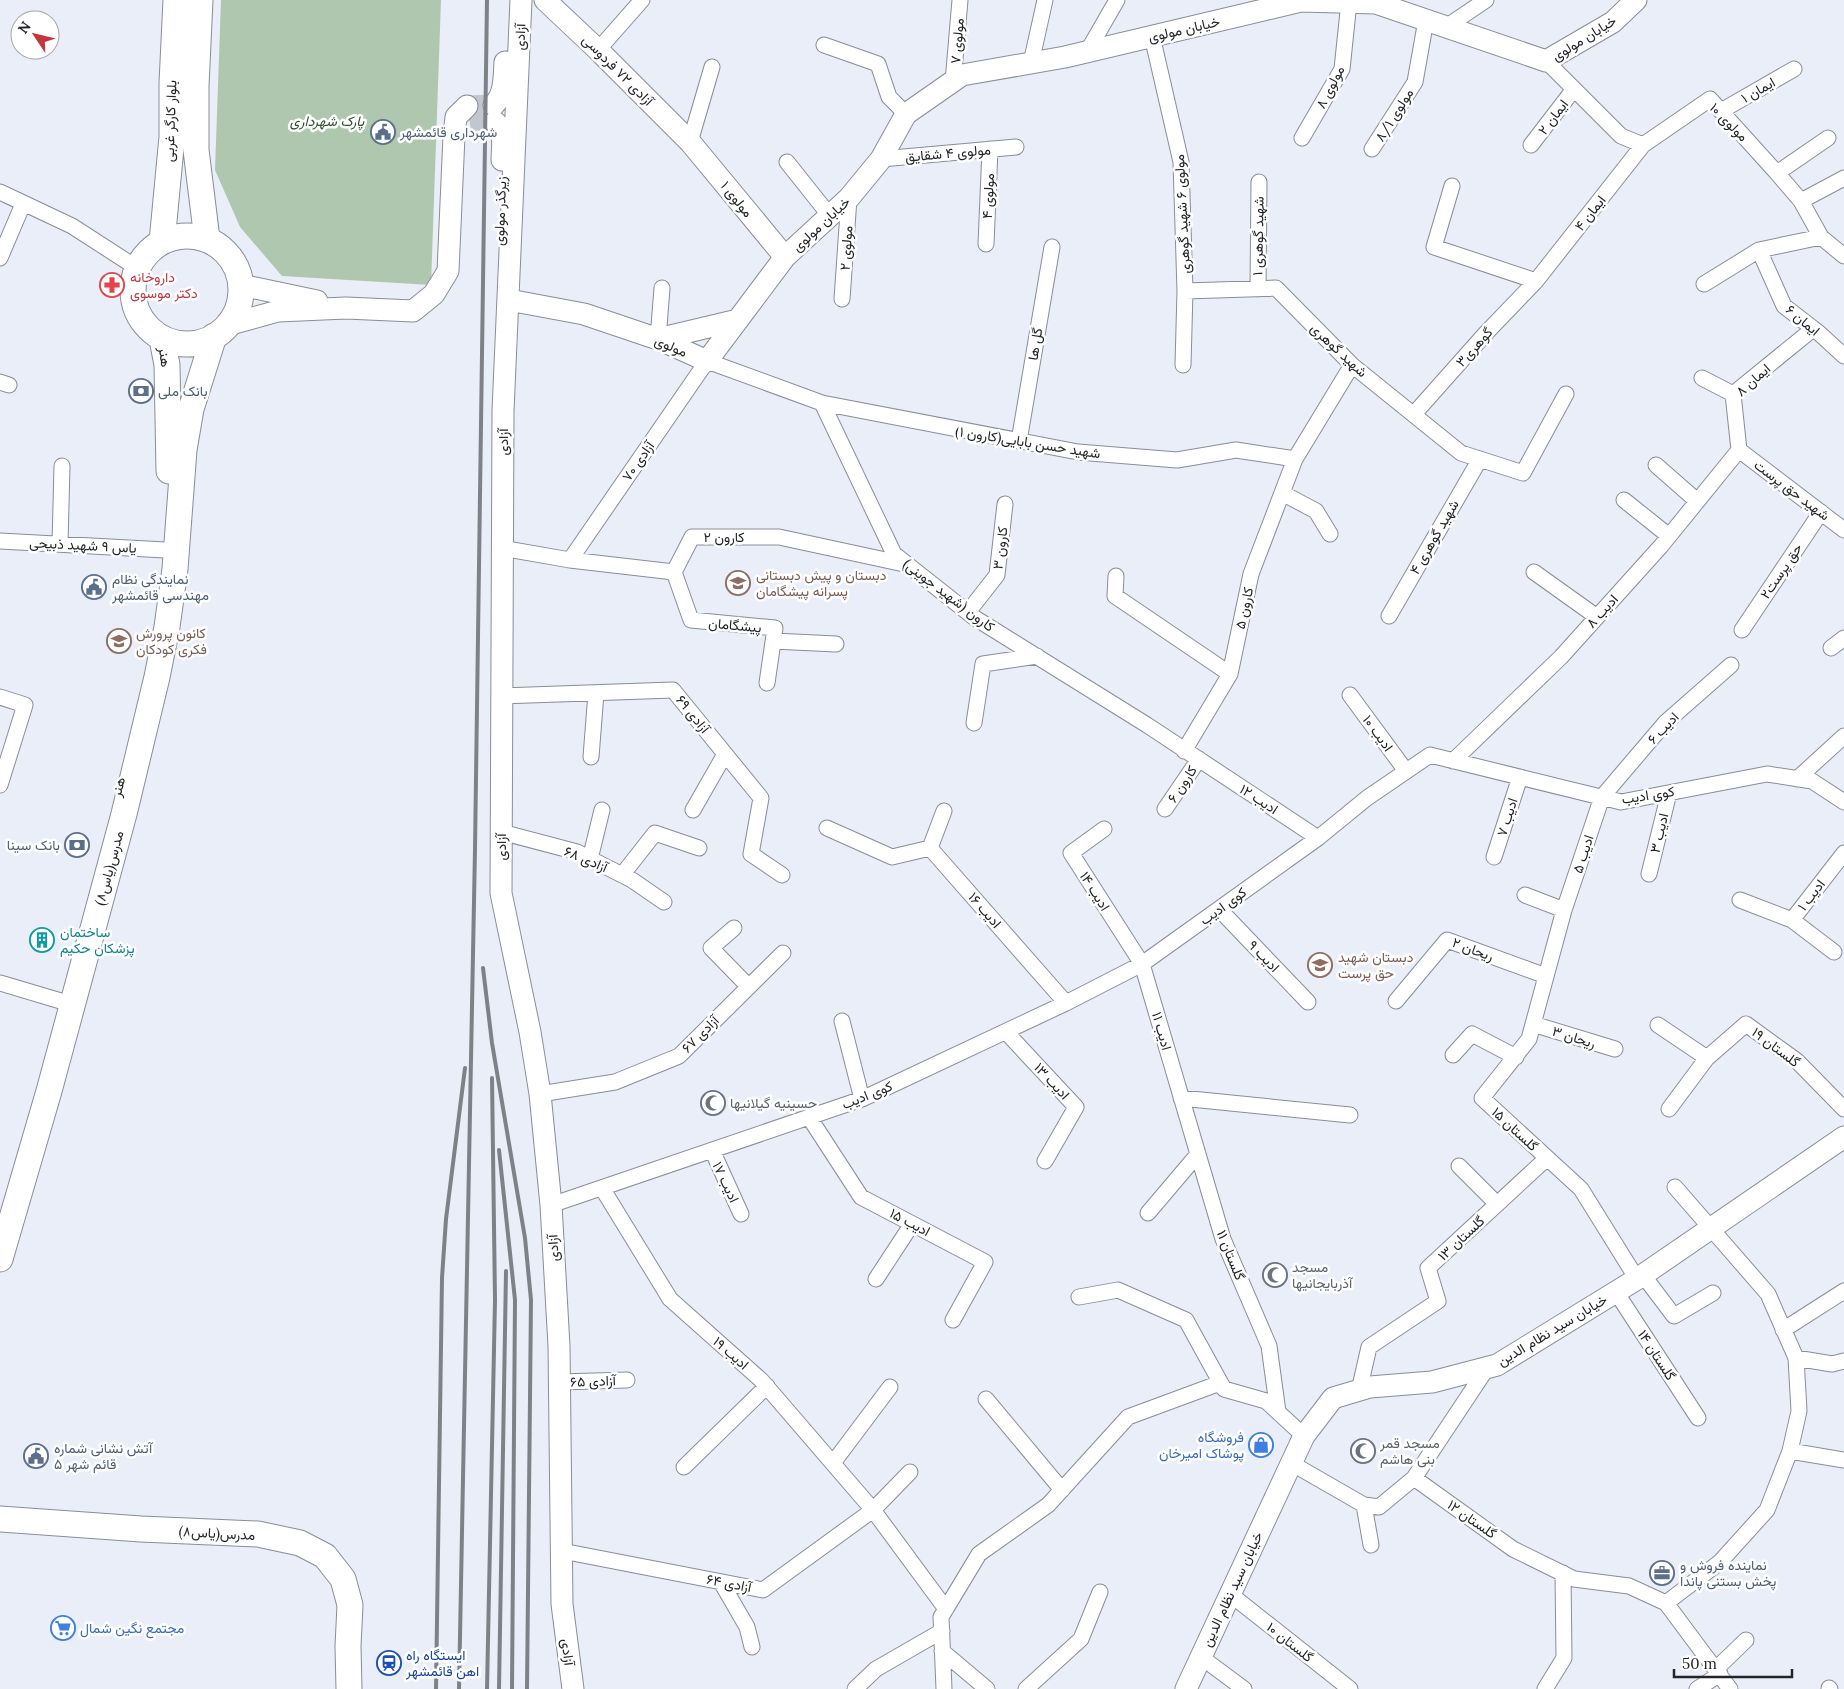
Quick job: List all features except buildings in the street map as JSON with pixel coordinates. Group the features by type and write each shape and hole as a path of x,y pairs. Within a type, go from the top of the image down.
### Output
{"main road":[{"name":"بلوار کارگر غربی","path":"162,242 172,137 176,0"},
{"name":"بلوار کارگر غربی","path":"200,0 196,86 196,150 207,239"},
{"path":"179,236 197,236 207,239 228,254 239,272 242,294 238,308 223,330 204,342 183,344 162,339 148,329 139,316 133,300 133,284 137,268 147,253 162,242 179,236"},
{"name":"مدرس(یاس۸)","path":"0,1259 49,1091 124,814 157,677 167,627 175,569 184,450 191,410 223,330"},
{"name":"هنر","path":"0,1225 64,1002 145,679 156,624 165,550 169,468 167,365 162,339"},
{"name":"مدرس(یاس۸)","path":"3,1517 141,1529 258,1534 300,1543 325,1556 343,1579 350,1605 348,1646 349,1689"}],"street":[{"name":"زیرگذر مولوی","path":"509,0 503,89 494,113 503,136 498,230 499,285 509,300"},
{"name":"آزادی","path":"521,0 509,300 502,411 501,893 530,1032 540,1094 551,1205 560,1382 562,1604 573,1689"},
{"name":"آزادی ۷۲ فردوسی","path":"545,0 690,142"},
{"path":"598,50 642,0"},
{"name":"مولوی ۷","path":"953,82 960,0"},
{"path":"1031,63 1045,0"},
{"path":"1087,52 1117,0"},
{"path":"1446,27 1486,0"},
{"name":"خیابان مولوی","path":"785,257 849,198 881,158 906,114 962,75 1087,52 1288,2 1301,1 1376,3 1546,61 1613,22 1636,0"},
{"name":"مولوی ۸","path":"1302,138 1342,69 1335,1"},
{"name":"مولوی ۸/۱","path":"1372,149 1415,82 1426,20"},
{"name":"مولوی ۶ شهید گوهری","path":"1152,36 1181,162 1185,291 1183,366"},
{"path":"824,45 878,64 890,97 906,114"},
{"path":"1546,61 1621,136 1643,145"},
{"path":"690,142 712,67"},
{"name":"ایمان ۱","path":"1721,111 1794,70"},
{"name":"ایمان ۲","path":"1531,145 1574,89"},
{"name":"مولوی ۱۰","path":"1643,145 1710,99 1777,172 1801,202 1820,237 1844,256"},
{"path":"223,330 278,311 346,308 413,311 434,294 448,271 464,122"},
{"path":"1777,172 1828,138"},
{"name":"مولوی ۱","path":"690,142 785,257"},
{"name":"ایمان ۴","path":"1536,281 1643,145"},
{"name":"مولوی ۴ شقایق","path":"881,158 1016,147"},
{"name":"مولوی ۴","path":"986,244 990,149"},
{"path":"787,162 830,216"},
{"path":"1801,202 1844,178"},
{"name":"شهید گوهری ۱","path":"1258,289 1259,182"},
{"path":"1452,186 1434,247 1536,281"},
{"path":"0,192 72,226 137,268"},
{"name":"مولوی ۲","path":"842,298 849,198"},
{"path":"0,258 23,204"},
{"path":"1704,284 1760,250 1820,237"},
{"name":"گل ها","path":"1019,442 1052,246"},
{"name":"ایمان ۶","path":"1760,250 1784,306 1844,356"},
{"path":"785,257 707,361 822,403"},
{"name":"گوهری۳","path":"1414,414 1486,333 1536,281"},
{"path":"242,285 346,308"},
{"path":"662,288 658,339 738,320"},
{"name":"شهید گوهری","path":"1185,291 1276,288 1352,365 1461,453 1524,473 1566,394"},
{"name":"مولوی","path":"509,300 584,314 658,339 707,361"},
{"name":"ایمان ۸","path":"1739,450 1732,394 1813,329"},
{"name":"آزادی ۷۰","path":"570,560 707,361"},
{"name":"کارون ۵","path":"1184,751 1230,674 1252,574 1295,459 1352,365"},
{"path":"1702,378 1732,394"},
{"name":"شهید حسن بابایی(کارون ۱)","path":"822,403 1078,452 1177,460 1236,450 1295,459"},
{"name":"کارون (شهید جوینی)","path":"822,403 894,554 968,612 1199,759"},
{"name":"ادیب ۸","path":"1453,761 1561,657 1669,536 1739,450"},
{"name":"شهید حق پرست","path":"1739,450 1844,530"},
{"name":"شهید گوهری ۴","path":"1388,616 1480,459"},
{"path":"1656,465 1697,501"},
{"path":"60,544 62,466"},
{"path":"1282,493 1316,511 1330,534"},
{"path":"1624,500 1669,536"},
{"name":"کارون ۳","path":"968,612 997,575 1005,504"},
{"name":"حق پرست۲","path":"1742,630 1821,512"},
{"name":"کارون ۲","path":"674,572 692,537 779,536 907,564"},
{"name":"یاس ۹ شهید ذبیحی","path":"0,542 165,550"},
{"path":"501,548 570,560 674,572"},
{"name":"پیشگامان","path":"674,572 691,620 775,628 767,683"},
{"path":"1534,572 1597,617"},
{"path":"1116,576 1116,596 1230,674"},
{"path":"1831,648 1844,638"},
{"path":"773,641 836,644"},
{"path":"974,723 983,664 1036,656"},
{"name":"ادیب ۶","path":"1602,797 1665,723 1731,665"},
{"name":"آزادی ۶۹","path":"502,696 673,690 761,798 751,854 782,875"},
{"path":"591,757 596,693"},
{"name":"ادیب ۱۰","path":"1350,695 1406,772"},
{"path":"0,697 25,705 0,785"},
{"path":"1797,779 1844,736"},
{"path":"693,810 725,754"},
{"name":"کوی ادیب","path":"551,1205 862,1099 1066,1003 1142,964 1318,838 1367,798 1430,755 1621,802 1767,774 1812,781 1844,802"},
{"name":"کارون ۶","path":"1165,809 1199,759"},
{"name":"ادیب ۱۲","path":"1199,759 1318,838"},
{"name":"ادیب ۷","path":"1494,857 1520,778"},
{"name":"ادیب ۳","path":"1649,874 1668,792"},
{"name":"ادیب ۵","path":"1564,910 1602,797"},
{"path":"590,859 602,810"},
{"path":"827,828 892,857 930,848 944,811"},
{"name":"ادیب ۱۴","path":"1104,829 1071,853 1142,964"},
{"name":"آزادی ۶۸","path":"501,832 577,852 622,875 664,902"},
{"path":"622,875 655,833 699,848"},
{"name":"ادیب ۱۶","path":"930,848 1066,1003"},
{"name":"ادیب ۱","path":"1834,952 1792,920 1844,853"},
{"path":"1525,895 1564,910"},
{"path":"1740,900 1792,920"},
{"name":"ادیب ۹","path":"1219,909 1308,1002"},
{"name":"گلستان ۱۵","path":"1564,910 1529,1039 1482,1098 1581,1189 1640,1277 1674,1316 1713,1293"},
{"path":"734,928 711,948 748,987"},
{"name":"ریحان ۲","path":"1396,1001 1447,940 1546,976"},
{"name":"آزادی ۶۷","path":"540,1094 615,1082 679,1056 783,953"},
{"name":"ادیب ۱۱","path":"1142,964 1181,1098"},
{"path":"0,983 64,1002"},
{"path":"842,1021 862,1099"},
{"name":"ریحان ۳","path":"1533,1024 1616,1049"},
{"name":"گلستان ۱۹","path":"1668,1109 1707,1058 1746,1024 1797,1061 1844,1109"},
{"path":"1658,1025 1707,1058"},
{"name":"ادیب ۱۳","path":"1006,1032 1076,1107 1045,1161"},
{"path":"1453,1055 1472,1034 1516,1057"},
{"path":"1181,1098 1350,1115"},
{"name":"گلستان ۱۱","path":"1181,1098 1223,1238 1269,1346 1278,1412"},
{"name":"ادیب ۱۵","path":"809,1117 861,1197 985,1262 954,1320"},
{"name":"خیابان سید نظام الدین","path":"1186,1689 1304,1436 1333,1398 1370,1387 1432,1382 1498,1365 1640,1277 1844,1137"},
{"name":"ادیب ۱۷","path":"712,1150 741,1214"},
{"path":"1148,1213 1198,1154"},
{"name":"گلستان ۱۳","path":"1359,1391 1369,1347 1438,1302 1428,1268 1546,1158"},
{"path":"1459,1166 1497,1204"},
{"path":"1675,1187 1768,1294 1796,1358 1799,1411 1790,1451 1767,1510 1720,1562 1666,1603 1730,1689"},
{"name":"ادیب ۱۹","path":"602,1188 670,1298 767,1386 873,1510 946,1609"},
{"path":"876,1279 912,1224"},
{"path":"1079,1297 1118,1290 1186,1320 1224,1389 1266,1401 1304,1436"},
{"name":"گلستان ۱۴","path":"1616,1292 1698,1418"},
{"path":"1783,1330 1844,1292"},
{"path":"1796,1358 1832,1364 1844,1361"},
{"path":"1291,1463 1364,1505 1379,1507 1414,1478 1487,1368"},
{"name":"آزادی ۶۵","path":"560,1382 627,1380"},
{"path":"944,1689 941,1617 979,1554 1048,1505 1128,1417 1220,1383"},
{"path":"684,1467 767,1386"},
{"path":"833,1463 890,1387"},
{"path":"986,1399 1062,1490"},
{"path":"1790,1451 1844,1460"},
{"name":"آزادی ۶۴","path":"562,1552 763,1590 873,1510 910,1472"},
{"name":"گلستان ۱۲","path":"1414,1478 1513,1549 1574,1579 1629,1586 1666,1603"},
{"path":"1364,1505 1371,1546"},
{"path":"1545,1689 1564,1658 1562,1573"},
{"path":"721,1582 747,1627 752,1647"},
{"path":"1026,1689 1081,1639 1100,1592"},
{"name":"گلستان ۱۰","path":"1230,1594 1350,1689"},
{"path":"855,1689 876,1669 942,1631"},
{"path":"1697,1689 1718,1672 1746,1640"},
{"path":"942,1650 987,1689"},
{"path":"1201,1657 1244,1689"}],"green space":[{"name":"پارک شهرداری","path":"221,0 441,0 431,285 282,276 240,227 215,170"}],"tunnel":[{"path":"467,106 494,105"},
{"path":"470,124 495,122"}],"railway":[{"path":"459,1689 475,849 487,0"},
{"path":"483,968 492,1043 525,1238 531,1300 527,1689"},
{"path":"436,1689 442,1278 446,1219 465,1068"},
{"path":"487,1689 495,1300 492,1078"},
{"path":"499,1150 515,1300 512,1689"},
{"path":"499,1689 506,1271"}],"place":[{"name":"شهرداری قائمشهر","path":"383,132"},
{"name":"داروخانه دکتر موسوی","path":"112,285"},
{"name":"بانک ملی","path":"141,391"},
{"name":"دبستان و پیش دبستانی پسرانه پیشگامان","path":"738,583"},
{"name":"نمایندگی نظام مهندسی قائمشهر","path":"94,587"},
{"name":"کانون پرورش فکری کودکان","path":"119,641"},
{"name":"بانک سینا","path":"77,845"},
{"name":"ساختمان پزشکان حکیم","path":"42,940"},
{"name":"دبستان شهید حق پرست","path":"1320,965"},
{"name":"حسینیه گیلانیها","path":"713,1103"},
{"name":"مسجد آذربایجانیها","path":"1275,1275"},
{"name":"فروشگاه پوشاک امیرخان","path":"1261,1445"},
{"name":"مسجد قمر بنی هاشم","path":"1363,1451"},
{"name":"آتش نشانی شماره ۵ قائم شهر","path":"36,1456"},
{"name":"نماینده فروش و پخش بستنی پاندا","path":"1662,1573"},
{"name":"مجتمع نگین شمال","path":"63,1628"},
{"name":"ایستگاه راه اهن قائمشهر","path":"389,1663"}]}
